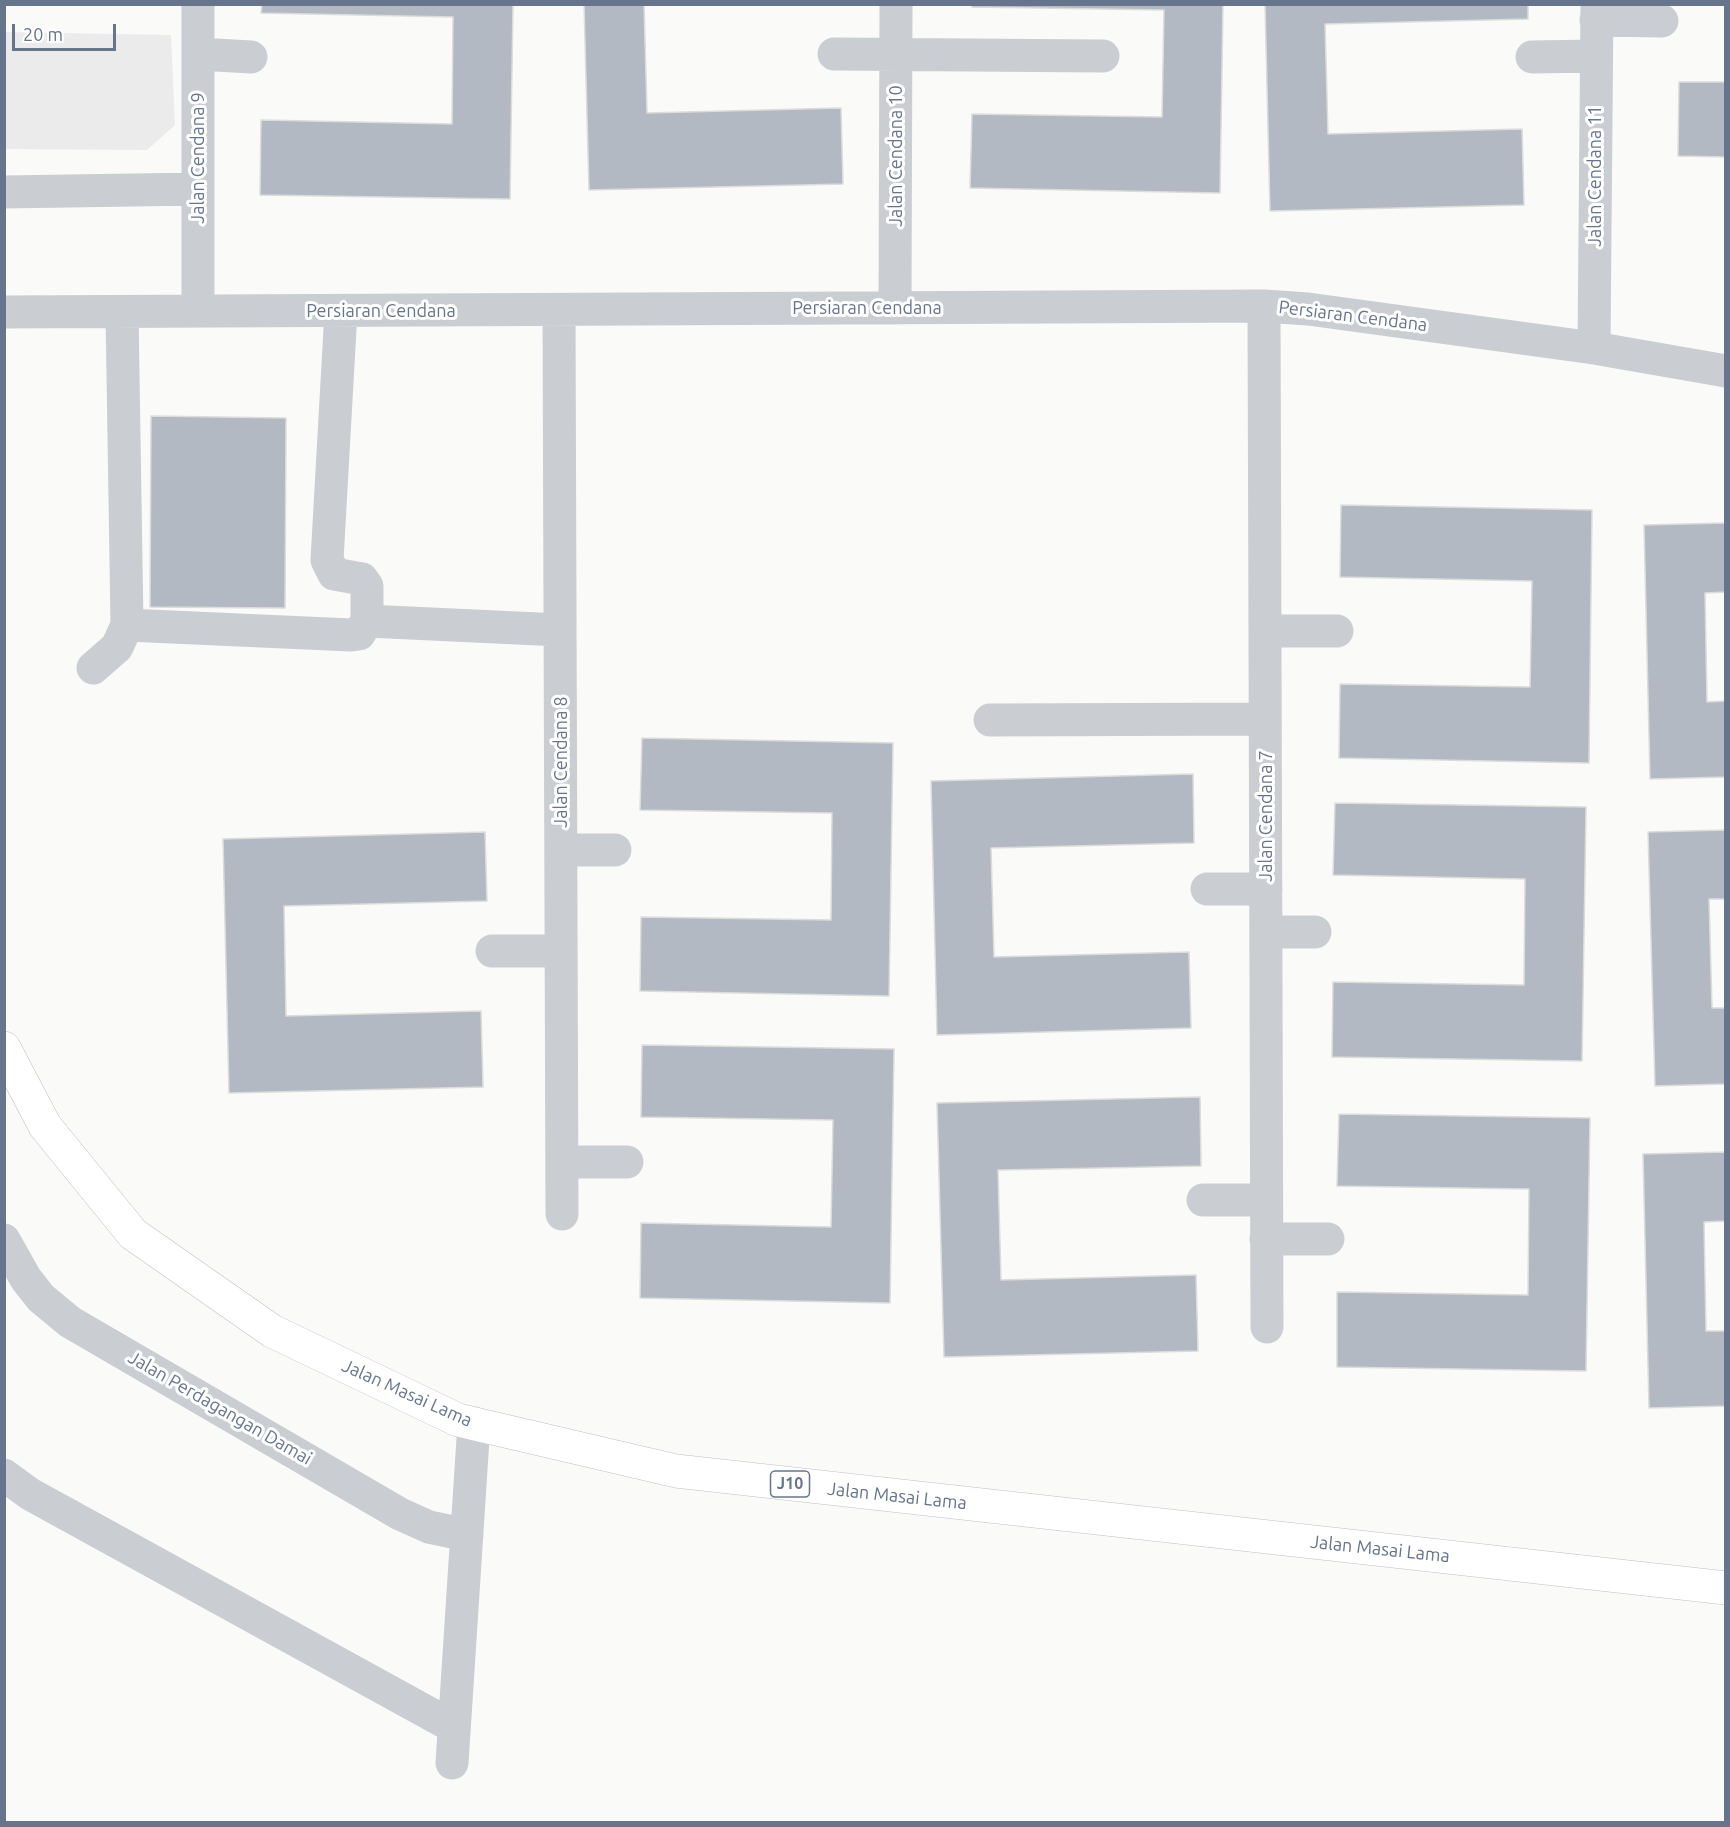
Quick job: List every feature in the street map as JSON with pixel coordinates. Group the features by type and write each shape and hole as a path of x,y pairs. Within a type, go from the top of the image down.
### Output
{"main road":[{"name":"Jalan Masai Lama","path":"4,1048 45,1126 133,1233 272,1330 458,1420 676,1471 1725,1588"}],"street":[{"name":"Jalan Cendana 9","path":"198,4 198,311"},
{"name":"Jalan Cendana 10","path":"895,308 896,4"},
{"path":"1597,12 1662,21"},
{"name":"Jalan Cendana 11","path":"1594,348 1597,12"},
{"path":"198,54 251,57"},
{"path":"834,54 1103,56"},
{"path":"1532,57 1596,56"},
{"path":"4,192 198,189"},
{"name":"Persiaran Cendana","path":"4,312 1264,306 1308,309 1594,348 1725,371"},
{"name":"Jalan Cendana 7","path":"1264,306 1267,1327"},
{"name":"Jalan Cendana 8","path":"560,310 562,1214"},
{"path":"126,625 359,634 367,621 367,586 362,579 334,574 327,560 341,311"},
{"path":"93,668 117,647 126,625 122,312"},
{"path":"367,621 560,630"},
{"path":"1265,631 1338,631"},
{"path":"990,720 1265,719"},
{"path":"561,850 615,850"},
{"path":"1207,888 1266,888"},
{"path":"1266,932 1315,932"},
{"path":"492,951 561,951"},
{"path":"562,1162 627,1162"},
{"path":"1203,1200 1266,1200"},
{"name":"Jalan Perdagangan Damai","path":"4,1239 26,1279 41,1298 70,1322 400,1515 429,1527 467,1535"},
{"path":"1266,1239 1328,1239"},
{"path":"452,1763 474,1423"},
{"path":"4,1476 30,1494 454,1727"}],"shaded area":[{"path":"5,32 171,35 175,125 147,150 5,149"}],"building":[{"path":"262,4 513,4 510,199 260,195 261,120 452,124 453,17 261,13"},
{"path":"584,4 644,4 647,113 841,108 843,184 589,190"},
{"path":"972,4 1223,4 1220,193 970,188 972,114 1162,117 1164,10 972,7"},
{"path":"1265,4 1528,4 1528,19 1325,24 1328,134 1522,129 1524,205 1270,211"},
{"path":"1679,82 1726,82 1726,157 1678,156"},
{"path":"151,416 286,418 285,608 150,607"},
{"path":"1341,505 1592,510 1589,763 1339,758 1340,684 1530,687 1532,581 1340,577"},
{"path":"1726,523 1726,592 1705,593 1707,702 1726,701 1726,777 1650,779 1644,525"},
{"path":"642,738 893,743 889,996 640,991 641,917 831,920 832,813 640,810"},
{"path":"1193,774 1194,843 991,848 994,957 1189,952 1191,1028 937,1035 931,781"},
{"path":"1335,803 1586,807 1582,1061 1332,1057 1333,982 1524,985 1525,879 1333,875"},
{"path":"1726,830 1726,899 1709,899 1712,1008 1726,1008 1726,1084 1655,1086 1648,832"},
{"path":"485,832 487,901 284,906 286,1016 481,1011 483,1087 229,1093 223,839"},
{"path":"642,1045 894,1049 890,1303 640,1298 641,1223 831,1227 833,1120 641,1117"},
{"path":"1200,1097 1201,1166 998,1170 1001,1280 1196,1275 1198,1351 944,1357 937,1103"},
{"path":"1339,1114 1590,1118 1586,1371 1337,1367 1337,1292 1528,1295 1529,1189 1337,1186"},
{"path":"1726,1152 1726,1221 1704,1222 1706,1331 1726,1331 1726,1406 1649,1408 1643,1154"}]}
